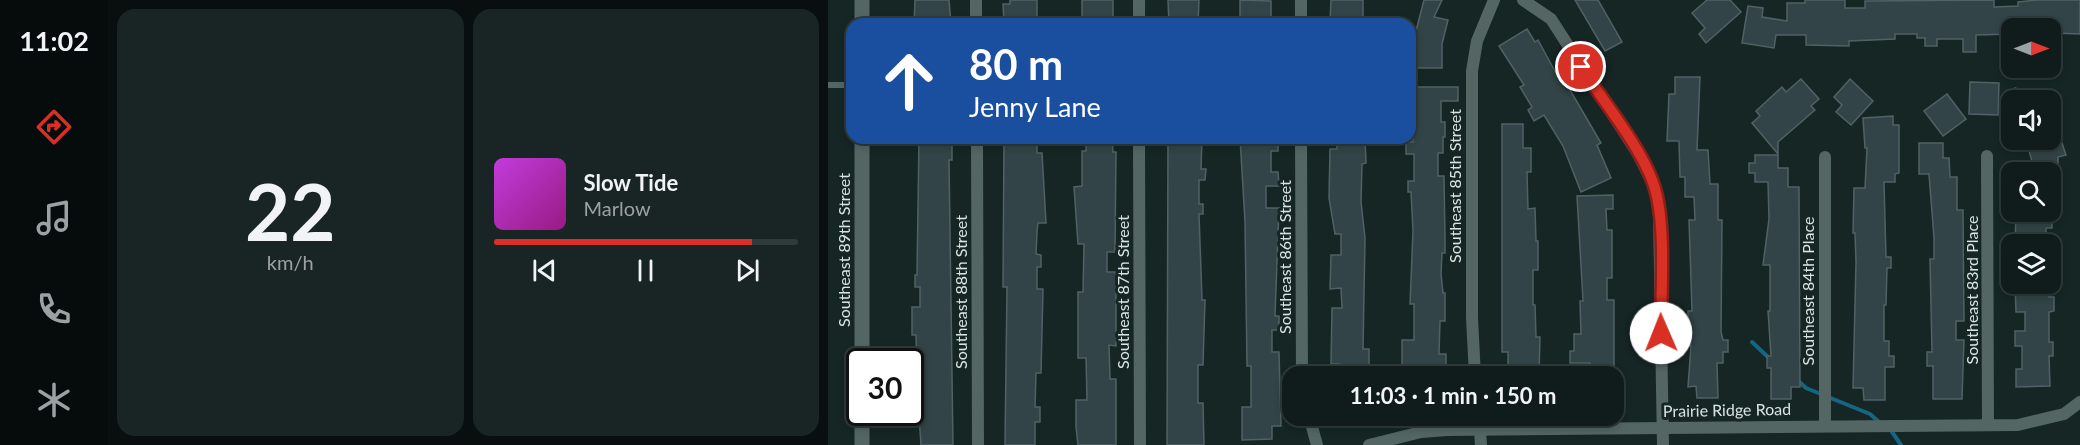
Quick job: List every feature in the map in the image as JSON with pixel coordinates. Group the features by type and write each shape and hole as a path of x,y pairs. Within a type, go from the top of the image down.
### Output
{"street":[{"path":"862,0 862,18"},
{"path":"976,0 976,18"},
{"path":"1139,0 1139,18"},
{"path":"1301,0 1301,18"},
{"name":"Southeast 85th Street","path":"1474,366 1472,318 1472,71 1477,41 1494,0"},
{"path":"1524,0 1551,20 1638,154 1655,188 1659,215 1663,445"},
{"name":"Southeast 89th Street","path":"862,144 862,348"},
{"name":"Southeast 88th Street","path":"977,144 978,445"},
{"name":"Southeast 87th Street","path":"1139,144 1140,445"},
{"name":"Southeast 86th Street","path":"1301,144 1302,366"},
{"name":"Southeast 83rd Place","path":"1987,156 1988,425"},
{"name":"Southeast 84th Place","path":"1825,157 1825,425"},
{"name":"Prairie Ridge Road","path":"1369,445 1421,432 1481,429 2018,425 2046,421 2064,414 2080,402"},
{"path":"862,426 862,445"},
{"path":"1312,426 1317,445"},
{"path":"1481,426 1481,445"}],"lane":[{"path":"828,85 846,85"}],"building":[{"path":"915,0 949,0 950,18 914,18"},
{"path":"1010,0 1037,0 1037,18 1004,18 1003,4 1010,4"},
{"path":"1082,0 1113,0 1113,18 1082,18"},
{"path":"1168,0 1199,0 1198,18 1169,18"},
{"path":"1240,0 1271,1 1271,18 1240,18"},
{"path":"1331,0 1363,0 1363,18 1330,18"},
{"path":"1424,0 1442,0 1434,17 1448,20 1442,44 1442,68 1416,68 1416,31"},
{"path":"1575,0 1598,0 1622,42 1605,51"},
{"path":"1707,0 1730,0 1741,12 1706,43 1699,34 1705,28 1692,13"},
{"path":"1805,0 1845,0 1845,8 1865,8 1865,1 1994,0 1994,7 2018,6 2018,2 2037,0 2080,0 2080,34 2061,33 2061,18 2001,18 2001,34 1976,35 1976,52 1963,52 1963,39 1937,39 1937,46 1925,46 1925,38 1917,38 1917,34 1895,34 1895,39 1849,41 1849,46 1806,45 1806,35 1776,35 1774,48 1742,43 1748,6 1763,8 1762,17 1787,21 1787,3 1805,3"},
{"path":"1527,29 1535,42 1538,40 1556,73 1559,71 1601,143 1597,145 1611,178 1581,192 1563,146 1544,115 1534,121 1528,110 1532,107 1520,87 1524,85 1499,46"},
{"path":"1675,77 1700,77 1697,150 1708,150 1710,184 1718,184 1718,220 1722,220 1721,332 1723,340 1728,340 1728,352 1723,352 1723,363 1717,363 1718,398 1697,398 1696,386 1688,387 1691,346 1688,346 1688,311 1692,311 1689,220 1695,220 1694,197 1685,197 1685,177 1680,177 1679,141 1667,141 1669,94 1675,94"},
{"path":"1801,79 1819,99 1811,106 1815,110 1778,142 1778,154 1752,123 1760,116 1756,111 1782,87 1786,92"},
{"path":"1850,79 1873,101 1851,125 1836,112 1842,105 1834,97"},
{"path":"1970,82 1999,83 1998,115 1969,114"},
{"path":"1416,87 1458,87 1458,101 1441,101 1441,122 1445,122 1445,137 1443,137 1443,153 1438,153 1438,176 1444,176 1445,238 1441,274 1443,293 1445,293 1445,321 1440,321 1439,354 1446,354 1446,366 1402,366 1402,340 1414,340 1414,304 1410,304 1413,231 1411,192 1408,192 1408,181 1414,181 1414,154 1406,154 1406,144 1416,144"},
{"path":"1947,94 1966,119 1943,136 1924,111"},
{"path":"1893,116 1893,125 1899,125 1899,173 1895,174 1895,182 1884,182 1886,257 1891,257 1891,268 1887,268 1884,341 1889,341 1889,356 1894,356 1894,367 1885,367 1885,400 1864,400 1863,388 1853,388 1856,262 1855,233 1853,233 1854,188 1865,188 1867,148 1865,148 1863,118"},
{"path":"1502,124 1523,124 1523,148 1531,148 1531,172 1527,172 1528,209 1535,208 1536,241 1538,241 1538,270 1533,270 1533,305 1535,305 1536,337 1540,337 1539,366 1508,366 1508,352 1502,352"},
{"path":"1919,143 1943,143 1943,158 1949,158 1950,177 1957,177 1957,210 1963,210 1964,321 1956,321 1956,340 1964,340 1962,399 1933,399 1933,366 1927,366 1927,352 1932,352 1930,259 1934,259 1934,238 1929,174 1919,174"},
{"path":"2062,143 2066,155 2058,157 2058,162 2032,162 2029,150 2061,150"},
{"path":"919,144 952,144 952,160 949,160 953,445 921,445 920,426 924,426 924,348 916,348 916,335 912,335 912,307 920,307 920,287 915,287 915,275 917,275"},
{"path":"1004,144 1037,144 1037,153 1042,153 1046,223 1038,223 1037,232 1036,254 1041,255 1041,267 1037,267 1037,289 1043,289 1041,373 1036,373 1035,407 1040,407 1040,422 1035,422 1035,445 1005,445 1007,287 1003,287"},
{"path":"1086,144 1112,144 1113,152 1116,152 1115,252 1107,252 1107,272 1116,272 1116,346 1109,345 1110,379 1116,379 1116,445 1078,445 1076,427 1076,400 1087,400 1086,358 1078,358 1078,292 1083,292 1084,244 1078,244 1074,187 1082,186 1082,151 1086,151"},
{"path":"1168,144 1202,144 1201,169 1206,169 1205,180 1199,180 1199,204 1203,204 1203,214 1199,214 1202,300 1205,300 1203,365 1198,365 1198,403 1203,403 1204,445 1167,445"},
{"path":"1240,144 1278,144 1278,151 1271,151 1271,172 1278,172 1279,186 1266,186 1266,208 1279,208 1275,316 1279,316 1279,330 1272,330 1272,352 1279,352 1281,426 1272,426 1272,439 1242,440 1242,407 1251,407 1251,366 1247,366 1245,222"},
{"path":"1337,144 1365,144 1366,163 1362,164 1361,202 1365,238 1363,349 1369,349 1369,365 1363,366 1331,364 1332,308 1342,308 1341,288 1330,289 1331,255 1341,255 1341,234 1335,234 1329,198 1330,149 1337,149"},
{"path":"1755,155 1778,155 1778,168 1788,168 1788,187 1799,187 1800,387 1791,387 1791,399 1771,399 1771,368 1767,368 1767,356 1771,356 1768,311 1770,311 1770,265 1763,265 1769,219 1768,182 1755,182 1755,173 1749,173 1749,163 1755,163"},
{"path":"1613,195 1613,209 1606,209 1607,230 1612,230 1612,278 1607,278 1607,300 1614,300 1614,366 1570,363 1570,351 1574,351 1574,334 1581,334 1580,301 1583,301 1577,196"},
{"path":"2016,222 2052,222 2052,228 2046,228 2046,234 2015,234"},
{"path":"2015,294 2049,294 2049,297 2054,297 2054,311 2049,312 2049,342 2053,342 2053,356 2049,356 2050,386 2016,387 2016,369 2022,369 2022,346 2015,346 2015,331 2025,331 2025,312 2016,312"}],"waterway":[{"path":"1752,342 1769,358"},
{"path":"1796,379 1806,388 1870,414 1879,422"},
{"path":"1890,429 1901,445"}],"route":[{"path":"1581,67 1638,154 1655,188 1659,215 1661,333"}]}
